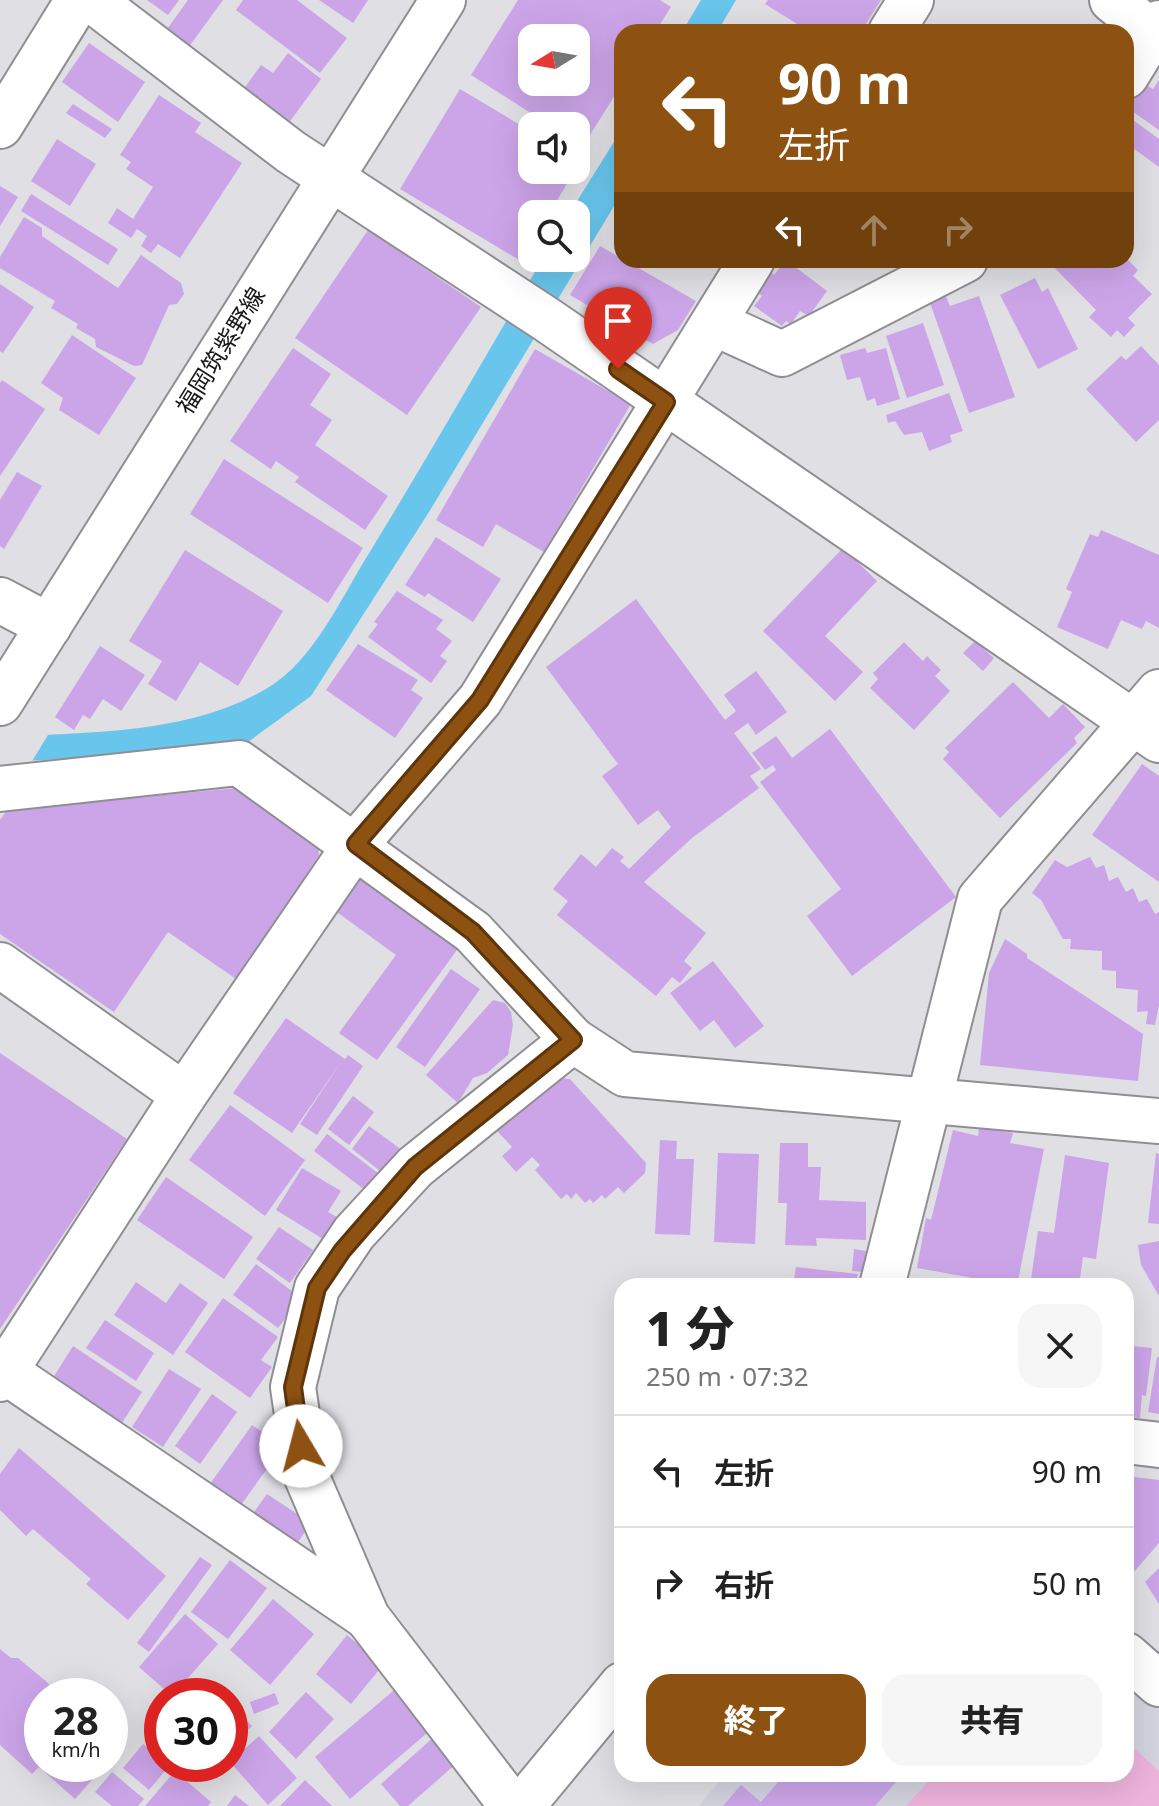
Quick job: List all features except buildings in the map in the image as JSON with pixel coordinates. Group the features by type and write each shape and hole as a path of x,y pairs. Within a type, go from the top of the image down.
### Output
{"street":[{"path":"0,126 78,0"},
{"path":"92,0 329,178 1150,718 980,899 884,1278"},
{"name":"福岡筑紫野線","path":"0,703 443,0"},
{"path":"896,24 911,0"},
{"path":"1112,0 1158,32 1134,65"},
{"path":"367,1617 2,1372 184,1095 356,844 480,700 747,268"},
{"path":"714,323 782,354 949,268"},
{"path":"0,600 49,626"},
{"path":"0,789 239,763 356,844 473,932 573,1040 625,1074 1159,1121"},
{"path":"0,965 184,1095"},
{"path":"512,1806 367,1617 306,1475 293,1387 317,1288 354,1233 415,1167 573,1040"},
{"path":"1134,1442 1159,1445"},
{"path":"1134,1662 1159,1684"},
{"path":"522,1806 614,1695"}],"shaded area":[{"path":"1134,1673 1159,1695 1159,1806 699,1806 718,1782 1134,1782"},
{"path":"1134,1748 1159,1771 1159,1806 906,1806 928,1782 1134,1782"}],"water":[{"path":"701,0 736,0 722,24 687,24"},
{"path":"614,142 614,206 590,246 590,200 578,200"},
{"path":"535,272 574,272 429,512 311,696 248,742 130,756 0,762 0,737 102,732 170,723 235,704 283,677 312,647 324,629"}],"pier":[{"path":"51,730 31,763 0,766 0,733"}],"route":[{"path":"301,1446 293,1387 317,1288 354,1233 415,1167 573,1040 473,932 356,844 480,700 666,402 618,369"}]}
